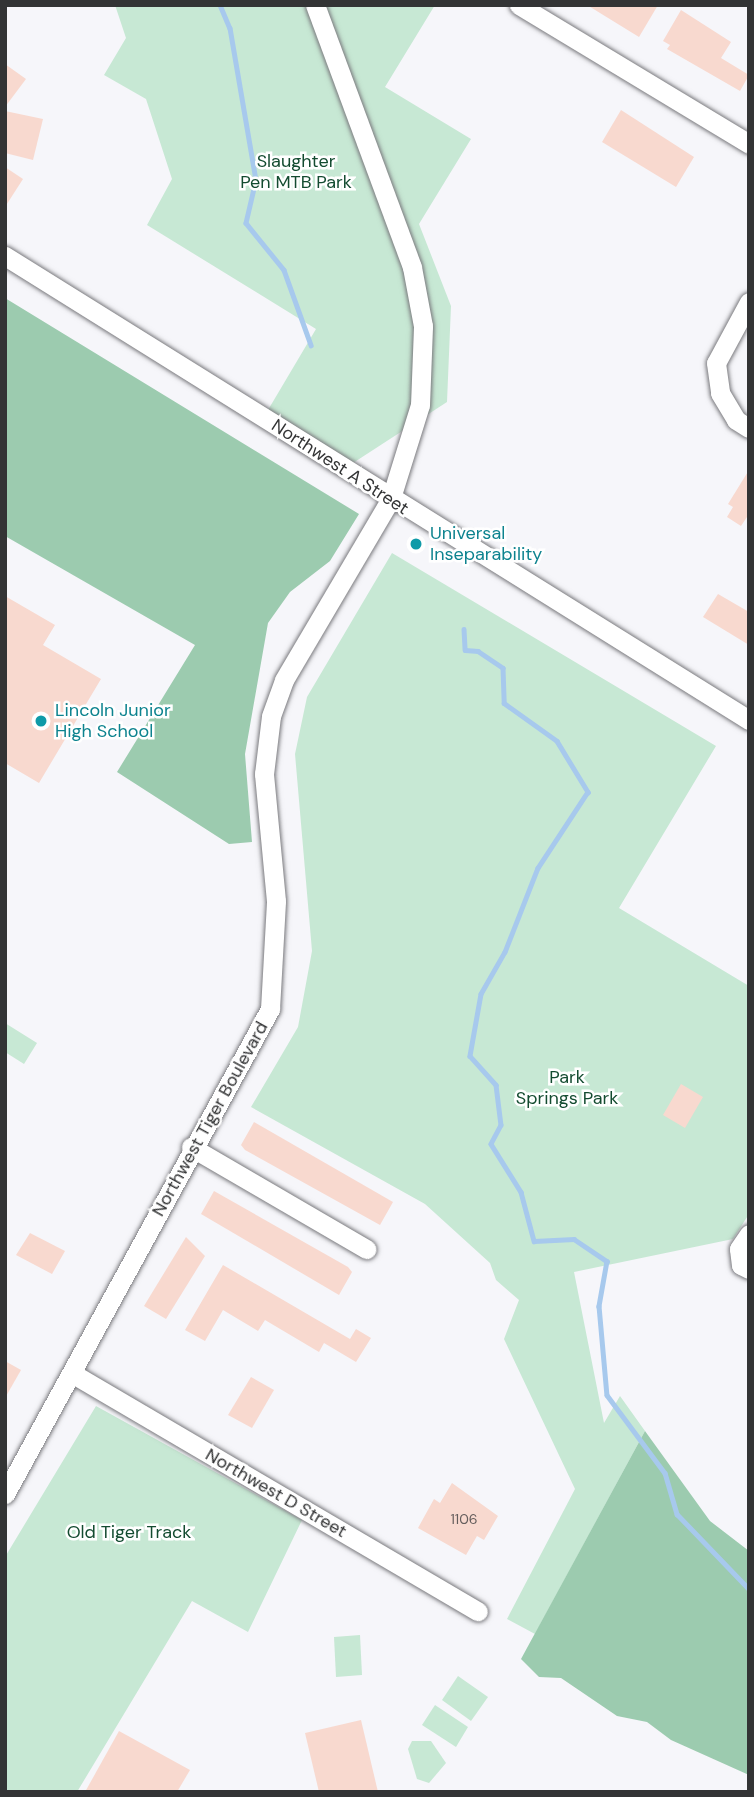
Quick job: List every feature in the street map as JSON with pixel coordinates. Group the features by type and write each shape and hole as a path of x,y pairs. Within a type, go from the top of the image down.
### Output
{"street":[{"name":"Northwest Tiger Boulevard","path":"5,1494 75,1375 191,1147 270,1009 276,901 264,774 271,716 284,680 391,498 420,405 423,326 412,267 315,5"},
{"path":"519,5 749,144"},
{"name":"Northwest A Street","path":"5,256 749,720"},
{"path":"749,302 716,363 719,393 736,420 749,428"},
{"path":"191,1147 366,1249"},
{"path":"744,1241 741,1265 749,1269"},
{"name":"Northwest D Street","path":"75,1375 478,1611"}],"green space":[{"name":"Slaughter Pen MTB Park","path":"115,5 435,5 385,87 471,139 419,224 451,306 447,402 353,463 268,410 316,329 147,225 172,179 146,99 104,75 126,38"},
{"path":"5,298 359,514 330,561 290,592 268,623 245,754 252,842 229,844 117,772 195,645 5,536"},
{"name":"Park Springs Park","path":"392,553 716,746 619,908 749,986 749,1214 733,1239 574,1272 604,1423 620,1396 645,1431 535,1634 507,1619 575,1489 504,1339 519,1300 496,1280 490,1263 425,1204 251,1107 298,1027 312,951 295,754 307,697"},
{"path":"5,1023 37,1043 24,1064 5,1052"},
{"name":"Old Tiger Track","path":"96,1406 302,1520 248,1632 192,1601 77,1792 5,1792 5,1557"},
{"path":"645,1431 710,1521 749,1551 749,1775 671,1740 647,1722 617,1716 561,1678 539,1677 521,1659"},
{"path":"360,1635 362,1675 336,1677 334,1637"},
{"path":"458,1676 488,1697 471,1721 442,1700"},
{"path":"435,1705 468,1727 456,1747 422,1725"},
{"path":"412,1741 431,1741 446,1763 429,1783 417,1779 408,1749"}],"building":[{"path":"587,5 658,5 639,37"},
{"path":"681,10 731,42 721,58 749,75 740,91 667,49 670,45 663,41"},
{"path":"5,64 26,79 5,107"},
{"path":"621,110 694,157 676,187 602,142"},
{"path":"5,111 43,119 33,160 5,153"},
{"path":"5,167 23,179 5,207"},
{"path":"749,470 749,514 741,526 727,517 733,507 728,504"},
{"path":"718,594 749,612 749,645 703,617"},
{"name":"Lincoln Junior High School","path":"5,596 55,625 43,645 101,679 39,783 5,763"},
{"path":"681,1084 703,1097 685,1128 663,1115"},
{"path":"254,1122 393,1202 380,1225 245,1150 241,1145"},
{"path":"214,1191 348,1267 352,1272 339,1295 201,1214"},
{"path":"30,1233 65,1251 52,1274 16,1255"},
{"path":"186,1237 205,1256 166,1319 144,1306"},
{"path":"223,1265 350,1339 356,1329 371,1338 356,1362 324,1343 319,1352 265,1320 258,1331 223,1310 205,1341 185,1330"},
{"path":"5,1361 21,1370 5,1398"},
{"path":"251,1377 274,1390 252,1428 228,1415"},
{"path":"452,1483 498,1516 484,1540 477,1536 466,1555 418,1528 434,1499 440,1503"},
{"path":"361,1720 378,1792 319,1792 305,1733"},
{"path":"119,1731 190,1770 177,1792 85,1792"}],"waterway":[{"path":"220,5 230,28 256,180 246,223 284,270 311,345"},
{"path":"464,629 465,650 478,651 503,668 504,703 557,741 588,792 538,868 505,952 481,994 470,1056 496,1085 501,1125 491,1144 521,1192 534,1241 574,1239 607,1261 599,1306 607,1395 665,1473 677,1514 749,1589"}],"place":[{"name":"Universal Inseparability","path":"416,544"},
{"name":"Lincoln Junior High School","path":"41,721"}]}
